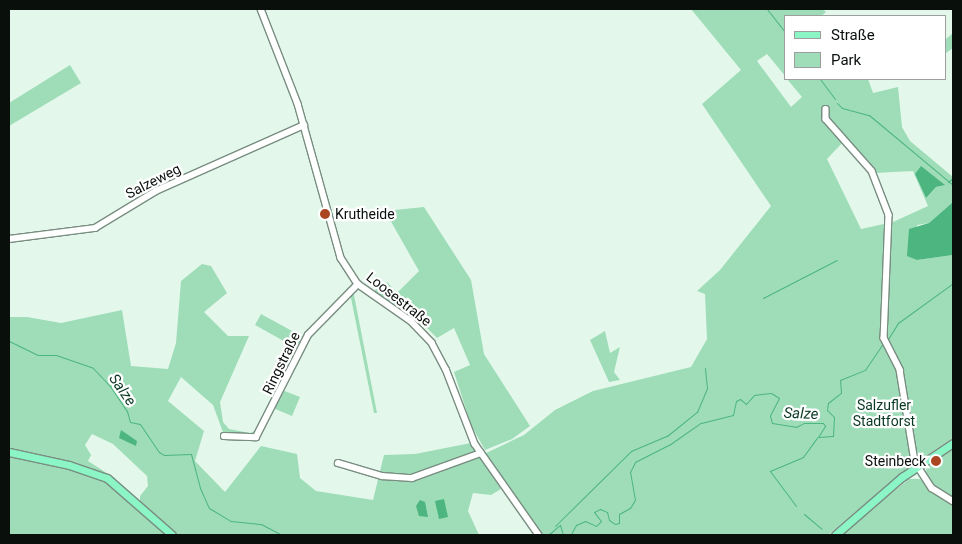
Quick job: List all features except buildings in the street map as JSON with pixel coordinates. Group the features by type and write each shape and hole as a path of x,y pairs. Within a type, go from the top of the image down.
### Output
{"main road":[{"path":"835,535 917,466 953,443"},
{"path":"9,452 98,474 131,497 172,535"}],"street":[{"name":"Loosestraße","path":"262,9 304,125 336,247 358,284 411,321 432,343 446,370 465,423 481,453 538,535"},
{"path":"826,109 826,119 872,171 889,215 884,338 886,346 900,370 917,466 938,494 953,501"},
{"name":"Salzeweg","path":"9,239 95,228 156,191 304,125"},
{"name":"Ringstraße","path":"224,436 256,437 265,425 308,336 358,284"},
{"path":"338,463 382,476 412,478 481,453"}],"green space":[{"path":"691,9 823,9 826,12 822,15 784,15 784,75 767,54 757,61 791,107 802,97 788,80 868,80 873,93 898,87 902,127 910,141 953,177 953,202 929,223 917,225 917,260 953,255 953,438 909,467 828,535 542,535 484,454 524,435 555,410 593,391 691,367 707,339 705,294 697,291 720,270 771,206 702,104 741,70","holes":["844,141 874,173 913,171 928,206 893,222 861,229 827,159","915,173 944,185 936,187 926,198"]},
{"path":"953,33 953,48 947,52 947,38"},
{"path":"70,65 81,83 9,126 9,103"},
{"path":"424,207 471,280 484,354 530,426 512,439 485,450 471,425 454,372 470,365 454,328 437,338 418,319 374,291 387,282 397,293 419,271 385,211"},
{"path":"202,264 211,266 227,293 204,312 228,336 249,336 220,402 223,422 229,429 250,433 261,428 255,435 224,435 213,405 181,377 168,401 204,431 195,461 225,492 261,446 297,454 300,478 316,491 373,500 384,455 415,454 471,443 501,489 491,495 473,493 468,511 479,535 177,535 140,502 140,496 148,486 147,476 113,444 92,434 85,445 91,455 88,461 116,479 78,469 107,482 169,535 9,535 9,317 27,317 61,323 122,310 131,366 168,369 176,343 181,281"},
{"path":"353,290 377,413 374,413 350,293"},
{"path":"261,314 303,337 298,349 255,325"},
{"path":"605,331 610,353 620,347 614,372 620,380 609,382 590,340"},
{"path":"282,390 300,397 292,416 273,408"},
{"name":"Salzufler Stadtforst","path":"953,448 953,535 841,535 909,479 920,479 932,492 935,488 926,472 927,464"}],"shaded area":[{"path":"921,166 945,185 936,187 926,198 915,174"},
{"path":"953,202 953,255 917,260 907,256 909,229 929,223"},
{"path":"121,430 137,441 136,446 119,438"},
{"path":"444,499 448,517 439,519 435,501"},
{"path":"420,500 425,502 428,517 419,516 416,506"}],"waterway":[{"path":"767,9 784,30"},
{"path":"821,80 835,99"},
{"path":"837,103 842,108 869,115 953,185"},
{"path":"948,182 953,178"},
{"path":"763,298 837,260"},
{"name":"Salze","path":"888,339 898,323 953,283"},
{"name":"Salze","path":"9,341 38,355 56,355 93,368 110,386 127,411 130,422 140,424 159,452 164,455 191,454 200,488 209,508 231,521 261,524 282,535"},
{"name":"Salze","path":"566,535 571,534 576,525 585,521 596,526 601,521 594,512 600,509 607,512 609,520 615,524 619,523 619,514 630,508 635,500 630,472 635,462 669,445 701,423 733,415 736,401 740,399 746,404 754,395 771,393 779,398 770,416 772,423 796,427 804,423 823,423 825,426 818,437 833,436 834,417 827,410 828,403 841,393 840,380 865,370 883,343"},
{"path":"555,526 631,451 667,436 697,412 707,388 705,368"},
{"path":"796,506 770,471 803,457 817,438"},
{"path":"804,514 822,529"},
{"name":"Salze","path":"548,535 560,525 563,535"}],"place":[{"name":"Krutheide","path":"325,214"},
{"name":"Steinbeck","path":"936,461"}]}
